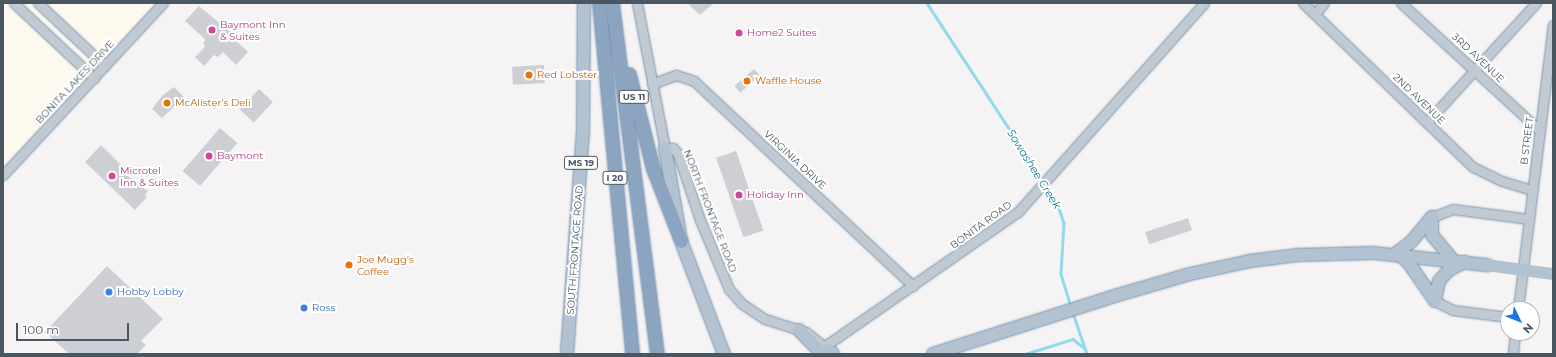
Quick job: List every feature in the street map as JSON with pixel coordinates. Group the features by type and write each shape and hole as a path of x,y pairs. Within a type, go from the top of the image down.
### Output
{"highway":[{"name":"I 20","path":"598,3 632,354"},
{"name":"I 20","path":"612,3 657,354"},
{"name":"US 11","path":"615,26 623,45 655,176 681,241"}],"main road":[{"name":"SOUTH FRONTAGE ROAD","path":"567,354 583,133 584,3"},
{"path":"665,148 681,241"},
{"path":"1396,254 1411,242 1432,217"},
{"path":"1432,217 1432,235 1459,261"},
{"name":"US 11","path":"681,241 724,354"},
{"path":"933,354 1118,294 1190,274 1257,260 1328,253 1396,254 1553,274"},
{"path":"1396,254 1408,262 1435,301"},
{"path":"1435,301 1439,281 1459,261"},
{"path":"799,330 828,352"}],"street":[{"path":"14,3 94,78"},
{"path":"38,3 105,66"},
{"name":"BONITA LAKES DRIVE","path":"3,175 163,3"},
{"path":"637,3 665,148"},
{"name":"BONITA ROAD","path":"828,352 913,286 1018,212 1074,147 1204,3"},
{"name":"2ND AVENUE","path":"1303,3 1473,167 1502,181 1532,190"},
{"path":"1315,14 1324,3"},
{"name":"3RD AVENUE","path":"1401,3 1540,130"},
{"path":"1426,122 1536,3"},
{"name":"B STREET","path":"1519,301 1553,25"},
{"name":"VIRGINIA DRIVE","path":"652,84 676,75 694,81 913,286"},
{"name":"NORTH FRONTAGE ROAD","path":"665,148 673,148 678,154 703,227 729,289 741,303 762,317 799,330"},
{"path":"1432,217 1453,208 1529,219"},
{"path":"1435,301 1453,310 1500,316"},
{"path":"1513,354 1514,341"}],"shaded area":[{"path":"3,3 155,3 3,167"}],"building":[{"path":"687,3 714,3 700,15"},
{"name":"Baymont Inn & Suites","path":"199,6 239,39 236,41 248,52 236,65 223,52 218,57 214,55 204,66 195,57 205,47 203,43 206,40 185,21"},
{"name":"Red Lobster","path":"544,65 545,83 513,85 512,67"},
{"name":"Waffle House","path":"754,69 760,76 740,93 734,86"},
{"name":"McAlister's Deli","path":"174,87 184,97 162,118 152,109 162,96"},
{"name":"Baymont","path":"259,89 273,102 254,122 240,109"},
{"name":"Baymont","path":"220,128 237,143 200,186 183,171"},
{"name":"Microtel Inn & Suites","path":"101,145 124,168 121,171 148,191 145,195 147,197 135,210 85,162"},
{"name":"Holiday Inn","path":"736,151 763,230 743,237 716,158"},
{"path":"1188,218 1192,230 1149,244 1145,232"},
{"name":"Hobby Lobby","path":"107,266 163,319 141,341 146,345 137,354 69,354 45,332"}],"waterway":[{"name":"Sowashee Creek","path":"927,3 1057,202 1064,223 1061,274 1071,306"},
{"name":"Sowashee Creek","path":"1073,313 1087,354"},
{"path":"1025,354 1073,339 1083,347"}],"place":[{"name":"Baymont Inn & Suites","path":"212,30"},
{"name":"Home2 Suites","path":"739,33"},
{"name":"Red Lobster","path":"529,75"},
{"name":"Waffle House","path":"747,81"},
{"name":"McAlister's Deli","path":"167,103"},
{"name":"Baymont","path":"209,156"},
{"name":"Microtel Inn & Suites","path":"112,176"},
{"name":"Holiday Inn","path":"739,195"},
{"name":"Joe Mugg's Coffee","path":"349,265"},
{"name":"Hobby Lobby","path":"109,292"},
{"name":"Ross","path":"304,308"}]}
